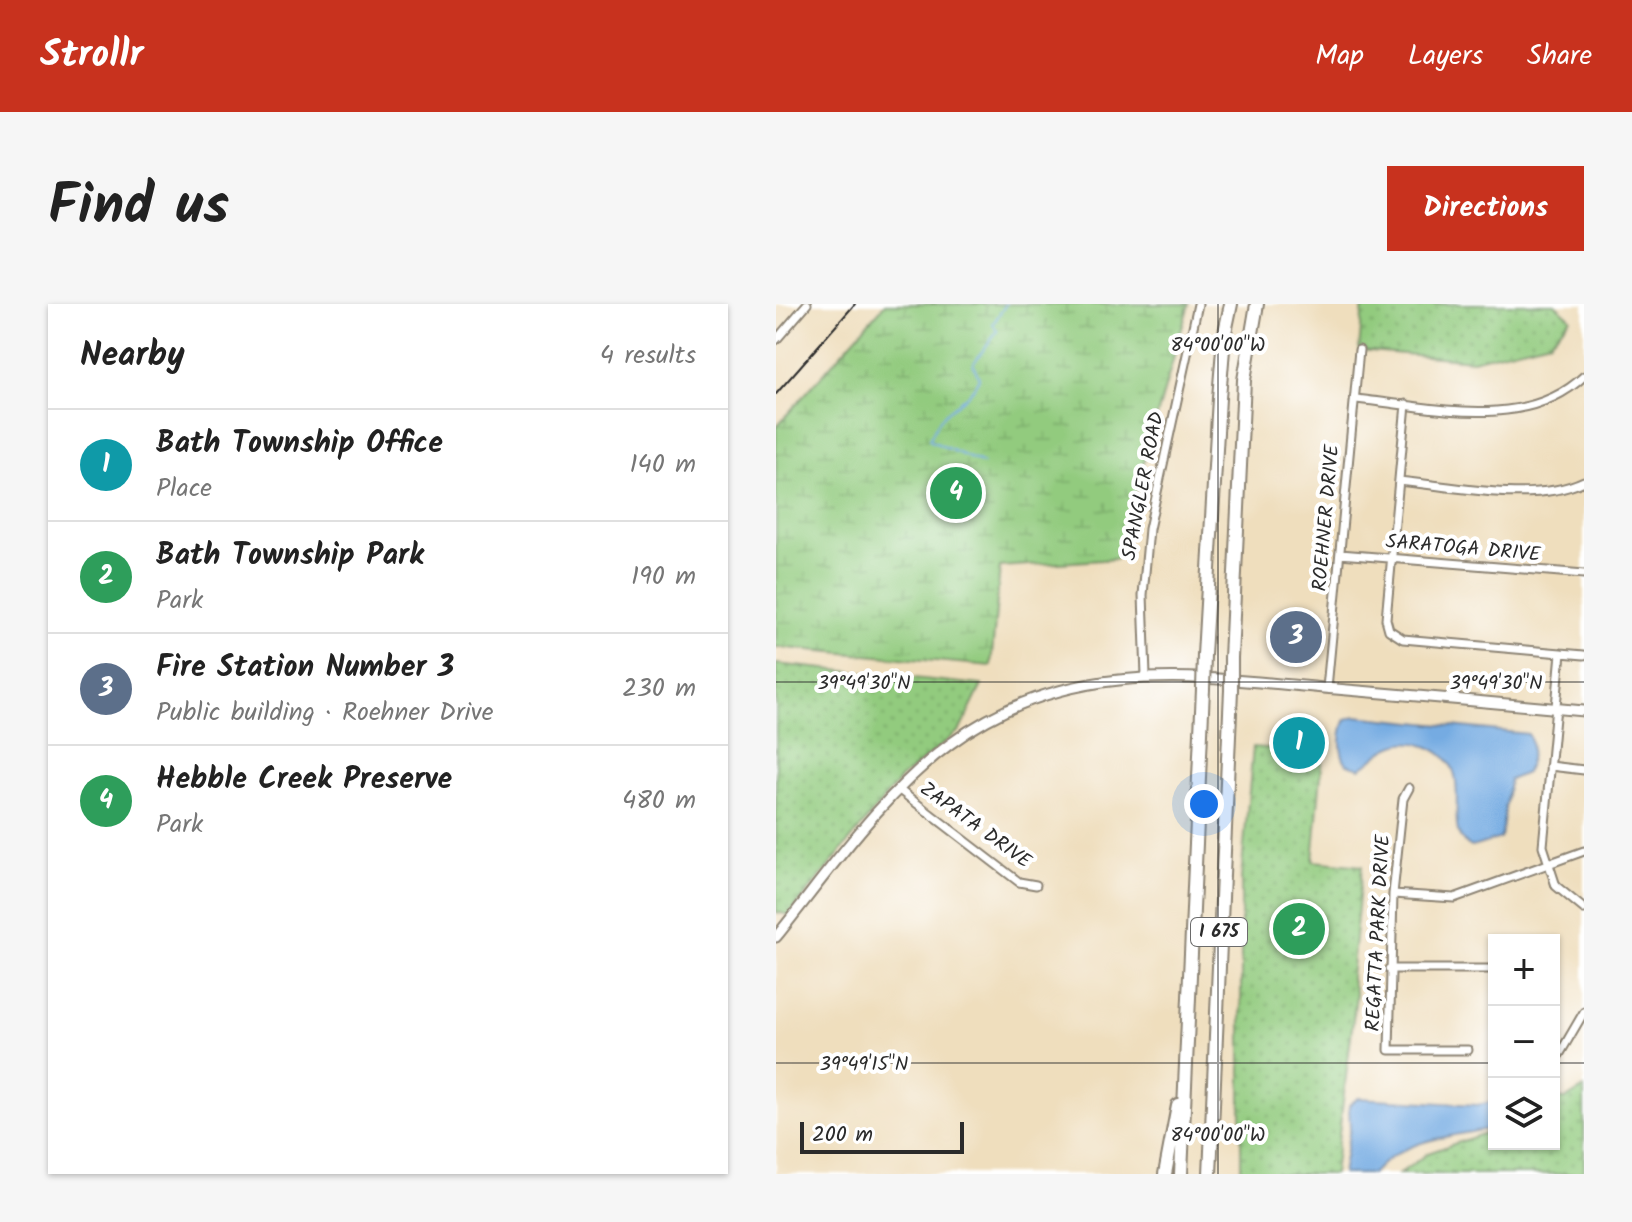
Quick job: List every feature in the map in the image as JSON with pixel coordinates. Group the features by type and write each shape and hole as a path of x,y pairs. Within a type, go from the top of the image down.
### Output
{"highway":[{"name":"I 675","path":"1181,1174 1204,655 1219,398 1224,337 1231,304"},
{"name":"I 675","path":"1210,1174 1243,392 1257,304"},
{"path":"1218,948 1219,1174"},
{"path":"1165,1174 1187,1026"}],"main road":[{"path":"776,937 898,789 950,744 1008,709 1086,683 1146,676 1202,677 1584,711"}],"street":[{"path":"776,340 807,304"},
{"name":"SPANGLER ROAD","path":"1146,676 1143,595 1149,529 1198,304"},
{"name":"ROEHNER DRIVE","path":"1327,688 1359,350"},
{"path":"1355,399 1496,412 1522,410 1554,399 1584,376"},
{"path":"1406,404 1386,619 1389,630 1403,639 1584,655"},
{"path":"1399,481 1534,493 1562,490 1584,481"},
{"name":"SARATOGA DRIVE","path":"1340,554 1584,574"},
{"path":"1561,653 1543,846 1556,886 1584,909"},
{"path":"1550,766 1584,770"},
{"name":"REGATTA PARK DRIVE","path":"1409,788 1403,799 1393,894 1389,1050 1468,1050"},
{"name":"ZAPATA DRIVE","path":"898,789 1019,882 1036,885"},
{"path":"1393,894 1454,898 1584,851"},
{"path":"1389,969 1488,969"},
{"path":"1560,1053 1584,1012"}],"green space":[{"path":"885,304 1189,304 1116,559 1000,567 991,666 776,647 776,427"},
{"path":"1363,304 1555,304 1571,318 1550,341 1472,360 1359,350"},
{"path":"776,664 982,685 960,730 900,779 789,915 776,912"},
{"path":"1253,747 1323,753 1313,861 1362,866 1351,979 1356,995 1334,1174 1241,1174 1241,878"},
{"path":"1584,1088 1584,1174 1399,1174 1428,1153 1488,1132 1488,1150 1560,1150 1560,1098 1566,1099"}],"water":[{"path":"1356,716 1528,734 1531,748 1529,763 1526,773 1509,780 1501,838 1472,847 1462,840 1457,829 1456,783 1452,768 1443,756 1426,746 1399,744 1386,749 1360,768 1347,764 1341,748 1342,730 1346,719"},
{"path":"1358,1098 1477,1105 1488,1103 1488,1129 1411,1147 1372,1174 1342,1174 1350,1128 1349,1105"}],"waterway":[{"path":"983,464 929,440 941,418 976,385 979,378 973,364 997,331 993,324 1006,304"}],"railway":[{"path":"776,394 855,304"}],"place":[{"name":"Hebble Creek Preserve","path":"956,493"},
{"name":"Fire Station Number 3","path":"1296,637"},
{"name":"Bath Township Office","path":"1299,743"},
{"name":"Bath Township Park","path":"1299,929"}]}
